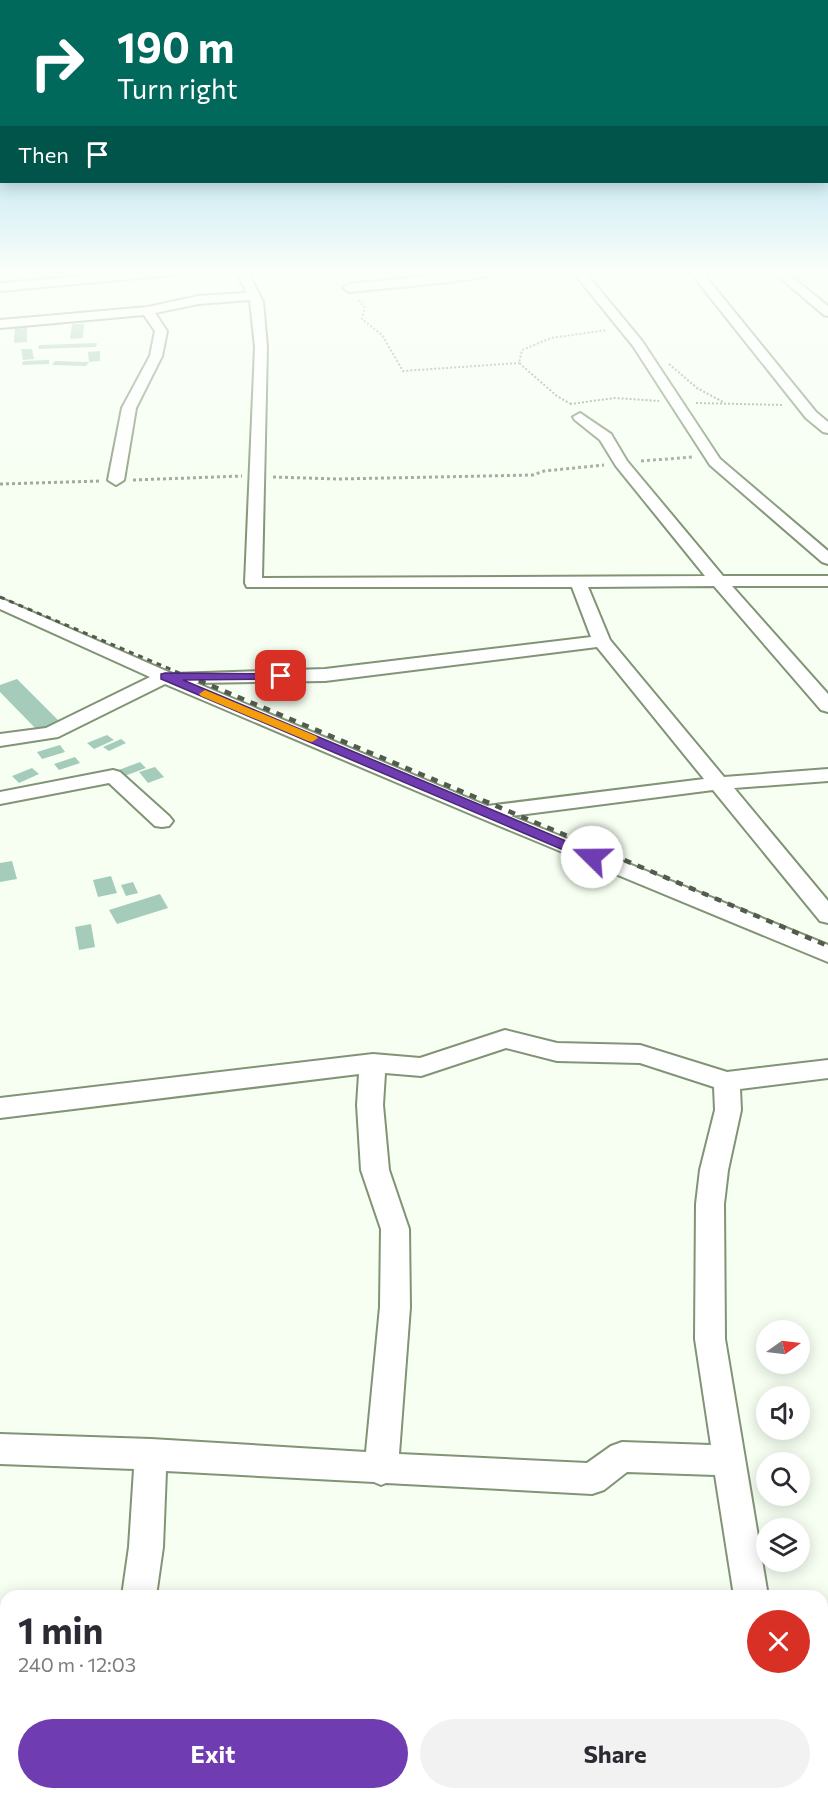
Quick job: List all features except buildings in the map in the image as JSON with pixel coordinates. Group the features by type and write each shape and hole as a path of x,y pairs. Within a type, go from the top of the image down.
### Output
{"street":[{"path":"117,480 129,408 156,356"},
{"path":"261,356 253,583 828,581"},
{"path":"764,356 811,415 828,429"},
{"path":"646,357 715,462 828,559"},
{"path":"580,417 606,437 621,463 718,581 828,706"},
{"path":"578,582 602,641 828,916"},
{"path":"0,603 165,677 484,813 828,954"},
{"path":"0,740 51,733 165,677 325,675 602,641"},
{"path":"484,813 720,783 828,775"},
{"path":"0,798 113,776 162,821"},
{"path":"0,1108 168,1088 276,1072 373,1063 421,1067 505,1039 557,1052 640,1054 727,1081 828,1069"},
{"path":"373,1063 370,1105 375,1170 395,1228 395,1307 381,1470"},
{"path":"727,1081 728,1110 714,1170 710,1204 710,1339 750,1590"},
{"path":"0,1449 151,1454 381,1470 592,1479 622,1457 730,1460"},
{"path":"140,1590 146,1547 151,1454"}],"path":[{"path":"394,356 403,371 519,363 557,396 570,404 580,417"},
{"path":"519,363 522,356"},
{"path":"646,357 676,367 693,384 724,402"},
{"path":"0,484 255,475 344,478 533,475 544,471 690,456 715,462"}],"railway":[{"path":"0,597 189,677"},
{"path":"186,675 828,946"}],"slow traffic":[{"path":"205,694 312,738"}],"route":[{"path":"281,676 165,677 592,857"}]}
